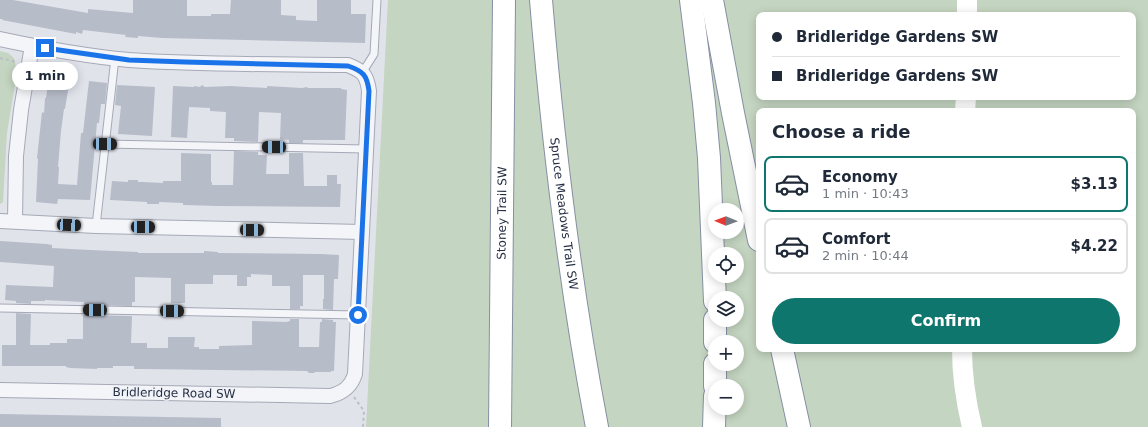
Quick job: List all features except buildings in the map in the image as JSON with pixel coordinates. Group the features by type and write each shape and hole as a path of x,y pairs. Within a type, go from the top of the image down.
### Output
{"highway":[{"name":"Stoney Trail SW","path":"500,427 504,0"},
{"name":"Spruce Meadows Trail SW","path":"541,0 548,78 568,245 580,332 597,427"},
{"path":"691,0 704,103 709,158 715,291"},
{"path":"712,0 756,225"},
{"path":"783,352 798,427"},
{"path":"714,415 714,427"}],"street":[{"path":"967,0 967,12"},
{"path":"0,39 32,46 115,58 185,62 348,66 358,69 362,73 366,78 369,91 355,374 347,389"},
{"path":"15,221 15,164 21,110 32,46"},
{"path":"0,221 96,226 362,232"},
{"path":"962,352 968,408 972,427"},
{"name":"Bridleridge Road SW","path":"0,390 330,396 340,394 347,389"}],"lane":[{"path":"362,73 374,54 377,0"},
{"path":"96,226 115,58"},
{"path":"105,144 366,149"},
{"path":"0,308 358,315"}],"path":[{"path":"0,58 18,62 28,69"},
{"path":"347,389 364,411 363,427"}],"green space":[{"path":"388,0 1148,0 1148,427 366,427"},
{"path":"0,51 8,53 14,58 17,72 7,133 3,202 0,204"}],"route":[{"path":"45,48 129,60 348,66 358,69 366,78 369,91 358,315"}]}
